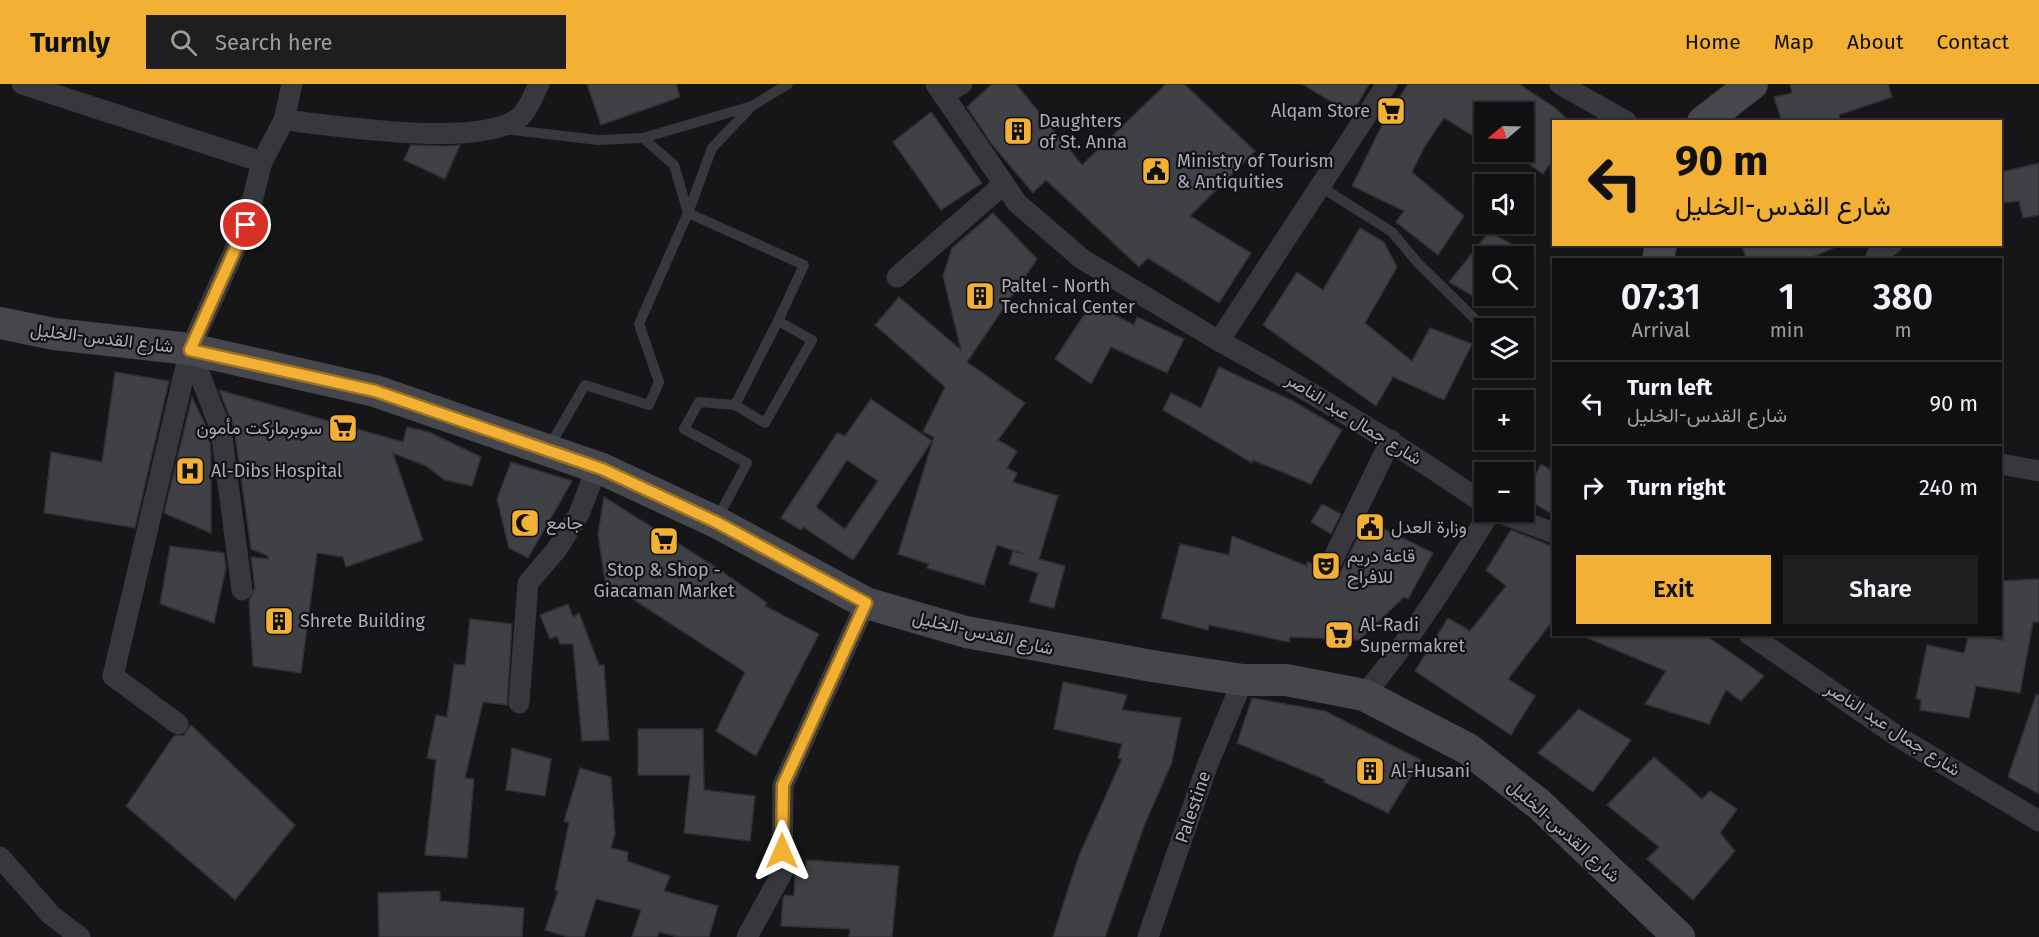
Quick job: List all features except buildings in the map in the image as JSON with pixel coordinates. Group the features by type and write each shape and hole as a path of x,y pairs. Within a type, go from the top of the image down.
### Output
{"main road":[{"path":"1706,120 1752,84"},
{"name":"شارع القدس-الخليل","path":"0,323 54,334 190,350 375,391 597,467 716,522 866,603 966,632 1079,654 1243,680 1286,680 1364,695 1468,749 1540,805 1679,937"}],"street":[{"path":"22,84 262,162"},
{"path":"178,724 113,676 190,350 246,225 262,162 284,120 292,84"},
{"path":"284,120 390,131 461,134 497,128 520,117 539,84"},
{"path":"939,89 962,84"},
{"path":"1219,341 1387,84"},
{"path":"1560,84 1623,120"},
{"name":"شارع جمال عبد الناصر","path":"939,89 1017,204 1082,259 1391,440 1474,497"},
{"path":"897,277 1004,184"},
{"path":"1876,258 1889,246"},
{"path":"190,350 221,430 242,590"},
{"path":"1330,565 1391,440"},
{"path":"2002,464 2039,471"},
{"path":"519,703 528,582 557,549 579,514 597,467"},
{"path":"1364,695 1400,652 1441,594 1484,522"},
{"path":"1525,522 1552,532"},
{"path":"747,937 782,873 783,785 866,603"},
{"name":"شارع جمال عبد الناصر","path":"1752,636 1897,736 2039,821"},
{"name":"Palestine","path":"1148,937 1207,766 1243,680"},
{"path":"0,857 51,915 80,937"}],"lane":[{"path":"547,450 585,385 649,405 658,382 639,324 688,213 711,148 753,106 788,84"},
{"path":"497,128 598,140 643,138 753,106"},
{"path":"643,138 674,165 688,213 804,265 735,405"},
{"path":"1321,187 1392,232 1417,262 1474,318"},
{"path":"716,522 747,463 684,429 699,402 735,405 765,423 812,340 778,321"}],"place":[{"name":"Alqam Store","path":"1391,111"},
{"name":"Daughters of St. Anna","path":"1018,131"},
{"name":"Ministry of Tourism & Antiquities","path":"1156,171"},
{"name":"Paltel - North Technical Center","path":"980,296"},
{"name":"سوبرماركت مأمون","path":"343,428"},
{"name":"Al-Dibs Hospital","path":"190,471"},
{"name":"جامع","path":"525,523"},
{"name":"وزارة العدل","path":"1370,527"},
{"name":"Stop & Shop - Giacaman Market","path":"664,541"},
{"name":"قاعة دريم للافراح","path":"1326,566"},
{"name":"Shrete Building","path":"279,621"},
{"name":"Al-Radi Supermakret","path":"1339,635"},
{"name":"Al-Husani","path":"1370,771"}],"route":[{"path":"246,225 190,350 375,391 602,469 716,522 866,603 783,785 782,851"}]}
